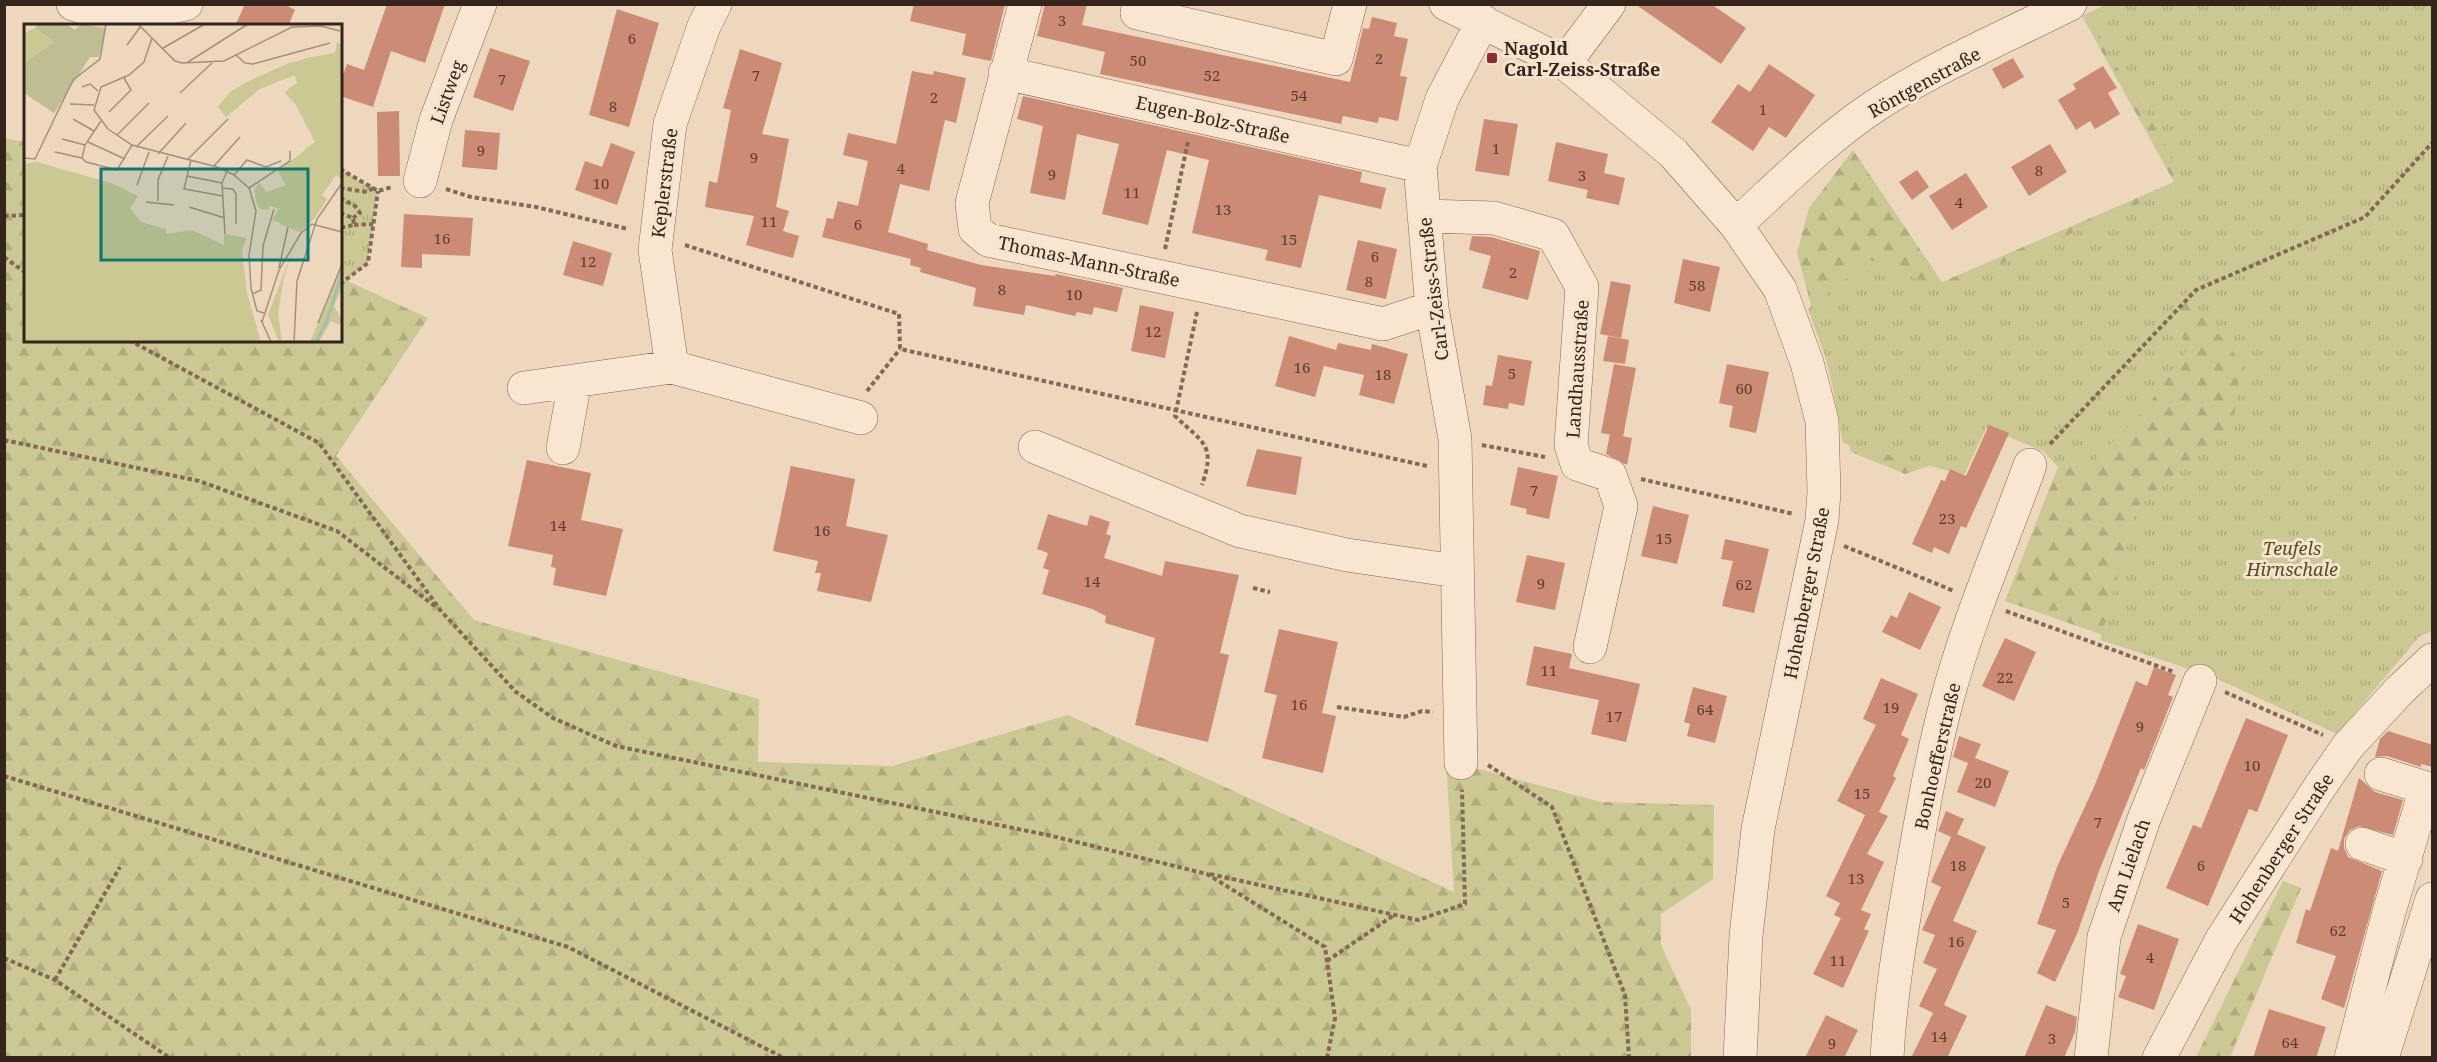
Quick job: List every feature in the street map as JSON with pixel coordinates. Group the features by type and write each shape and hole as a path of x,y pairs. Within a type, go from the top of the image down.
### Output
{"street":[{"path":"73,4 84,9 135,13 186,4"},
{"name":"Listweg","path":"408,184 436,120 480,4"},
{"name":"Keplerstraße","path":"672,367 655,250 670,124 715,4"},
{"name":"Thomas-Mann-Straße","path":"1025,4 1005,72 972,203 975,229 988,240 1383,324 1432,308"},
{"path":"1139,4 1137,14 1336,59 1350,4"},
{"name":"Hohenberger Straße","path":"1446,4 1565,63 1673,153 1736,225 1780,289 1808,363 1822,421 1824,492 1822,520 1758,829 1746,936 1740,1058"},
{"path":"1565,63 1609,4"},
{"name":"Röntgenstraße","path":"1736,225 1809,158 1875,106 2070,4"},
{"name":"Carl-Zeiss-Straße","path":"1461,755 1455,439 1432,308 1420,166 1442,99 1483,21"},
{"name":"Eugen-Bolz-Straße","path":"1005,72 1420,166"},
{"name":"Landhausstraße","path":"1424,216 1494,218 1553,235 1582,287 1571,446 1577,464 1610,475 1621,506 1590,648"},
{"path":"525,388 672,367 855,416"},
{"path":"563,448 575,381"},
{"path":"1035,447 1240,531 1347,555 1456,571"},
{"name":"Bonhoefferstraße","path":"1887,1058 1889,1017 1910,883 1947,699 1979,601 2030,465"},
{"name":"Hohenberger Straße","path":"2159,1058 2222,939 2348,746 2400,690 2433,660"},
{"name":"Am Lielach","path":"2091,1058 2104,937 2144,819 2200,681"},
{"path":"2351,1058 2426,788 2381,774"},
{"path":"2362,844 2402,873 2430,911 2382,1058"}],"path":[{"path":"1159,276 1194,115"},
{"path":"2030,465 2196,290 2365,217 2433,143"},
{"path":"342,170 378,190 408,184 536,207 658,236 899,314 900,349 855,416"},
{"path":"342,188 367,192 373,188"},
{"path":"342,282 368,263 378,190"},
{"path":"342,199 355,206 360,213 353,218"},
{"path":"342,214 353,218"},
{"path":"4,216 24,215"},
{"path":"353,218 354,225"},
{"path":"342,228 373,224"},
{"path":"4,257 24,272"},
{"path":"1194,512 1210,462 1204,444 1175,416 1202,285"},
{"path":"133,342 319,443 441,611 516,692 553,718 616,746 1052,836 1207,874 1418,920 1465,904 1461,755"},
{"path":"900,349 1454,472"},
{"path":"1455,439 1577,464"},
{"path":"4,440 199,481 337,531 441,611"},
{"path":"1253,588 1270,592"},
{"path":"1337,706 1404,717 1422,711 1460,714"},
{"path":"1461,755 1552,807 1625,995 1629,1058"},
{"path":"4,776 568,947 784,1058"},
{"path":"56,981 120,867"},
{"path":"1207,874 1325,947 1335,1018 1327,1058"},
{"path":"1327,961 1394,915"},
{"path":"4,958 56,981 170,1058"}],"green space":[{"name":"Teufels Hirnschale","path":"2105,5 2432,5 2317,709 2005,601 2058,467 2094,461 1988,413 1948,460 1905,474 1851,452 1797,253 1809,208 1853,150 1942,282 2174,182 2082,16"},
{"name":"Teufels Hirnschale","path":"2114,5 2432,5 2432,631 2419,637 2337,734 2211,676 2100,640 2137,507 2233,422 2242,363 2186,294 2170,314 2188,349 2146,408 2094,461 2058,467 2043,451 1986,428 1964,475 1843,443 1828,364 1808,309 1871,260 1944,289 2177,187 2170,151 2088,21"},
{"path":"4,138 24,142 24,342 342,342 342,278 428,318 336,456 474,620 759,699 758,762 892,766 1068,715 1454,892 1446,760 1601,802 1714,805 1713,879 1661,914 1661,945 1691,1010 1691,1057 5,1057"},
{"path":"342,170 378,191 368,263 346,280 342,279"},
{"path":"2283,881 2301,888 2230,1057 2196,1057"}],"building":[{"path":"245,4 284,4 295,10 289,24 236,24"},
{"path":"387,4 445,4 425,63 391,51 373,107 342,97 342,78 347,64 364,70"},
{"path":"914,4 1005,4 991,61 962,55 966,34 910,21"},
{"path":"1045,4 1087,4 1082,25 1350,82 1363,28 1369,29 1372,17 1397,23 1394,36 1408,39 1400,76 1407,77 1398,121 1379,117 1378,123 1343,116 1341,124 1100,74 1105,52 1037,36"},
{"path":"1635,4 1711,4 1746,28 1721,64"},
{"path":"617,9 659,23 629,127 589,115"},
{"path":"490,48 530,61 513,111 473,97"},
{"path":"740,49 782,63 762,134 789,139 776,207 789,211 783,231 799,236 793,258 746,245 754,216 705,207 709,181 717,183 731,110 723,108"},
{"path":"2013,58 2024,77 2003,89 1992,69"},
{"path":"1769,64 1815,95 1786,138 1769,127 1753,151 1711,122 1738,84 1750,92"},
{"path":"2103,66 2117,88 2108,93 2120,114 2095,129 2090,121 2076,130 2058,100 2076,89 2073,84"},
{"path":"912,71 933,75 934,71 966,78 956,123 945,120 929,191 900,184 888,232 928,244 927,250 981,265 1055,276 1056,274 1123,288 1117,312 1094,307 1092,315 1077,312 1075,316 1026,305 1024,315 973,306 976,288 920,272 921,268 910,265 911,259 822,237 827,218 833,219 838,201 858,206 868,161 843,155 848,133 896,144"},
{"path":"1023,96 1362,172 1360,182 1386,188 1381,209 1319,195 1301,268 1265,260 1268,250 1192,233 1209,160 1167,150 1148,225 1102,214 1119,144 1077,134 1065,200 1030,193 1043,126 1017,119"},
{"path":"399,111 400,176 378,176 377,112"},
{"path":"1484,119 1518,124 1509,176 1475,171"},
{"path":"465,130 500,133 497,170 462,167"},
{"path":"1556,142 1608,154 1604,173 1625,178 1619,205 1586,198 1588,190 1548,181"},
{"path":"611,143 635,152 617,205 575,190 585,161 602,167"},
{"path":"2050,144 2067,172 2029,196 2011,167"},
{"path":"1917,170 1929,187 1912,200 1899,182"},
{"path":"1966,173 1988,207 1952,230 1929,196"},
{"path":"404,214 473,218 470,256 422,254 422,268 401,267"},
{"path":"1472,236 1491,237 1540,251 1528,300 1482,288 1491,256 1469,250"},
{"path":"1358,240 1397,249 1386,299 1346,290"},
{"path":"573,241 612,253 603,286 563,275"},
{"path":"1683,259 1720,267 1710,312 1674,303"},
{"path":"1611,281 1631,285 1621,338 1600,334"},
{"path":"1140,305 1174,312 1165,358 1131,351"},
{"path":"1289,336 1336,350 1338,343 1371,350 1372,344 1408,354 1394,404 1359,395 1364,375 1324,366 1315,397 1275,386"},
{"path":"1608,336 1629,340 1625,364 1603,361"},
{"path":"1498,355 1532,361 1524,406 1509,403 1508,409 1483,405 1486,385 1492,386"},
{"path":"1614,364 1636,368 1623,437 1601,433"},
{"path":"1727,364 1769,372 1756,433 1729,427 1733,406 1719,403"},
{"path":"1989,425 2009,433 1966,528 1961,526 1949,554 1934,547 1932,553 1912,544 1941,480 1945,481 1950,469 1966,476"},
{"path":"1610,434 1632,438 1627,465 1606,454"},
{"path":"1257,449 1302,457 1296,495 1246,486"},
{"path":"527,460 591,473 581,520 623,529 606,596 553,585 556,568 551,567 553,555 508,546"},
{"path":"791,466 855,479 846,526 888,535 871,602 817,591 821,573 815,573 818,561 773,551"},
{"path":"1518,467 1558,476 1549,519 1526,514 1527,509 1510,505"},
{"path":"1653,506 1689,515 1677,564 1641,556"},
{"path":"1048,514 1087,526 1090,515 1110,522 1106,534 1111,536 1104,558 1162,576 1165,561 1239,575 1220,653 1229,655 1208,742 1135,725 1155,638 1105,623 1106,616 1092,609 1042,594 1049,570 1043,568 1048,553 1037,549"},
{"path":"1725,539 1769,549 1754,613 1722,606 1733,561 1721,559"},
{"path":"1527,555 1565,563 1555,610 1516,602"},
{"path":"1909,592 1941,607 1920,650 1882,632 1891,615 1897,618"},
{"path":"1279,629 1338,642 1322,713 1336,716 1323,773 1262,758 1277,695 1264,692"},
{"path":"2005,638 2036,652 2014,701 1982,686"},
{"path":"1534,646 1572,654 1569,668 1640,684 1626,742 1591,734 1599,700 1526,685"},
{"path":"2154,667 2176,675 2168,695 2173,697 2144,770 2141,768 2099,871 2077,934 2055,982 2037,973 2056,930 2037,924 2057,867 2094,787 2136,681 2147,686"},
{"path":"1881,678 1918,694 1901,735 1909,739 1893,776 1896,778 1879,812 1888,816 1867,854 1884,862 1861,910 1871,914 1864,929 1869,931 1843,988 1813,974 1841,918 1834,915 1840,903 1826,896 1865,815 1837,801 1876,725 1863,719"},
{"path":"1693,687 1727,696 1715,743 1687,736 1690,724 1684,722"},
{"path":"2246,718 2288,735 2257,812 2249,809 2208,906 2166,888 2193,825 2201,828"},
{"path":"2388,731 2433,745 2433,767 2421,764 2421,767 2387,756 2375,757 2380,739"},
{"path":"1959,736 1981,744 1975,758 2009,771 1995,807 1957,792 1968,763 1953,757"},
{"path":"2359,778 2375,792 2403,800 2393,835 2359,826 2350,830 2344,839 2344,848 2348,857 2382,871 2344,1008 2321,999 2336,956 2296,943 2306,909 2310,911 2331,848 2338,851"},
{"path":"1946,811 1964,819 1957,834 1986,847 1953,921 1977,931 1944,1005 1967,1016 1947,1058 1911,1058 1933,1013 1919,1006 1937,969 1923,963 1935,935 1922,930 1941,887 1931,882 1951,837 1938,831"},
{"path":"2138,924 2179,939 2154,1010 2118,997 2126,976 2120,974"},
{"path":"2046,1005 2077,1017 2075,1032 2064,1058 2024,1058"},
{"path":"2269,1009 2326,1027 2316,1058 2253,1058"},
{"path":"1826,1015 1858,1030 1844,1058 1805,1058"}],"place":[{"name":"Nagold Carl-Zeiss-Straße","path":"1492,58"}]}
